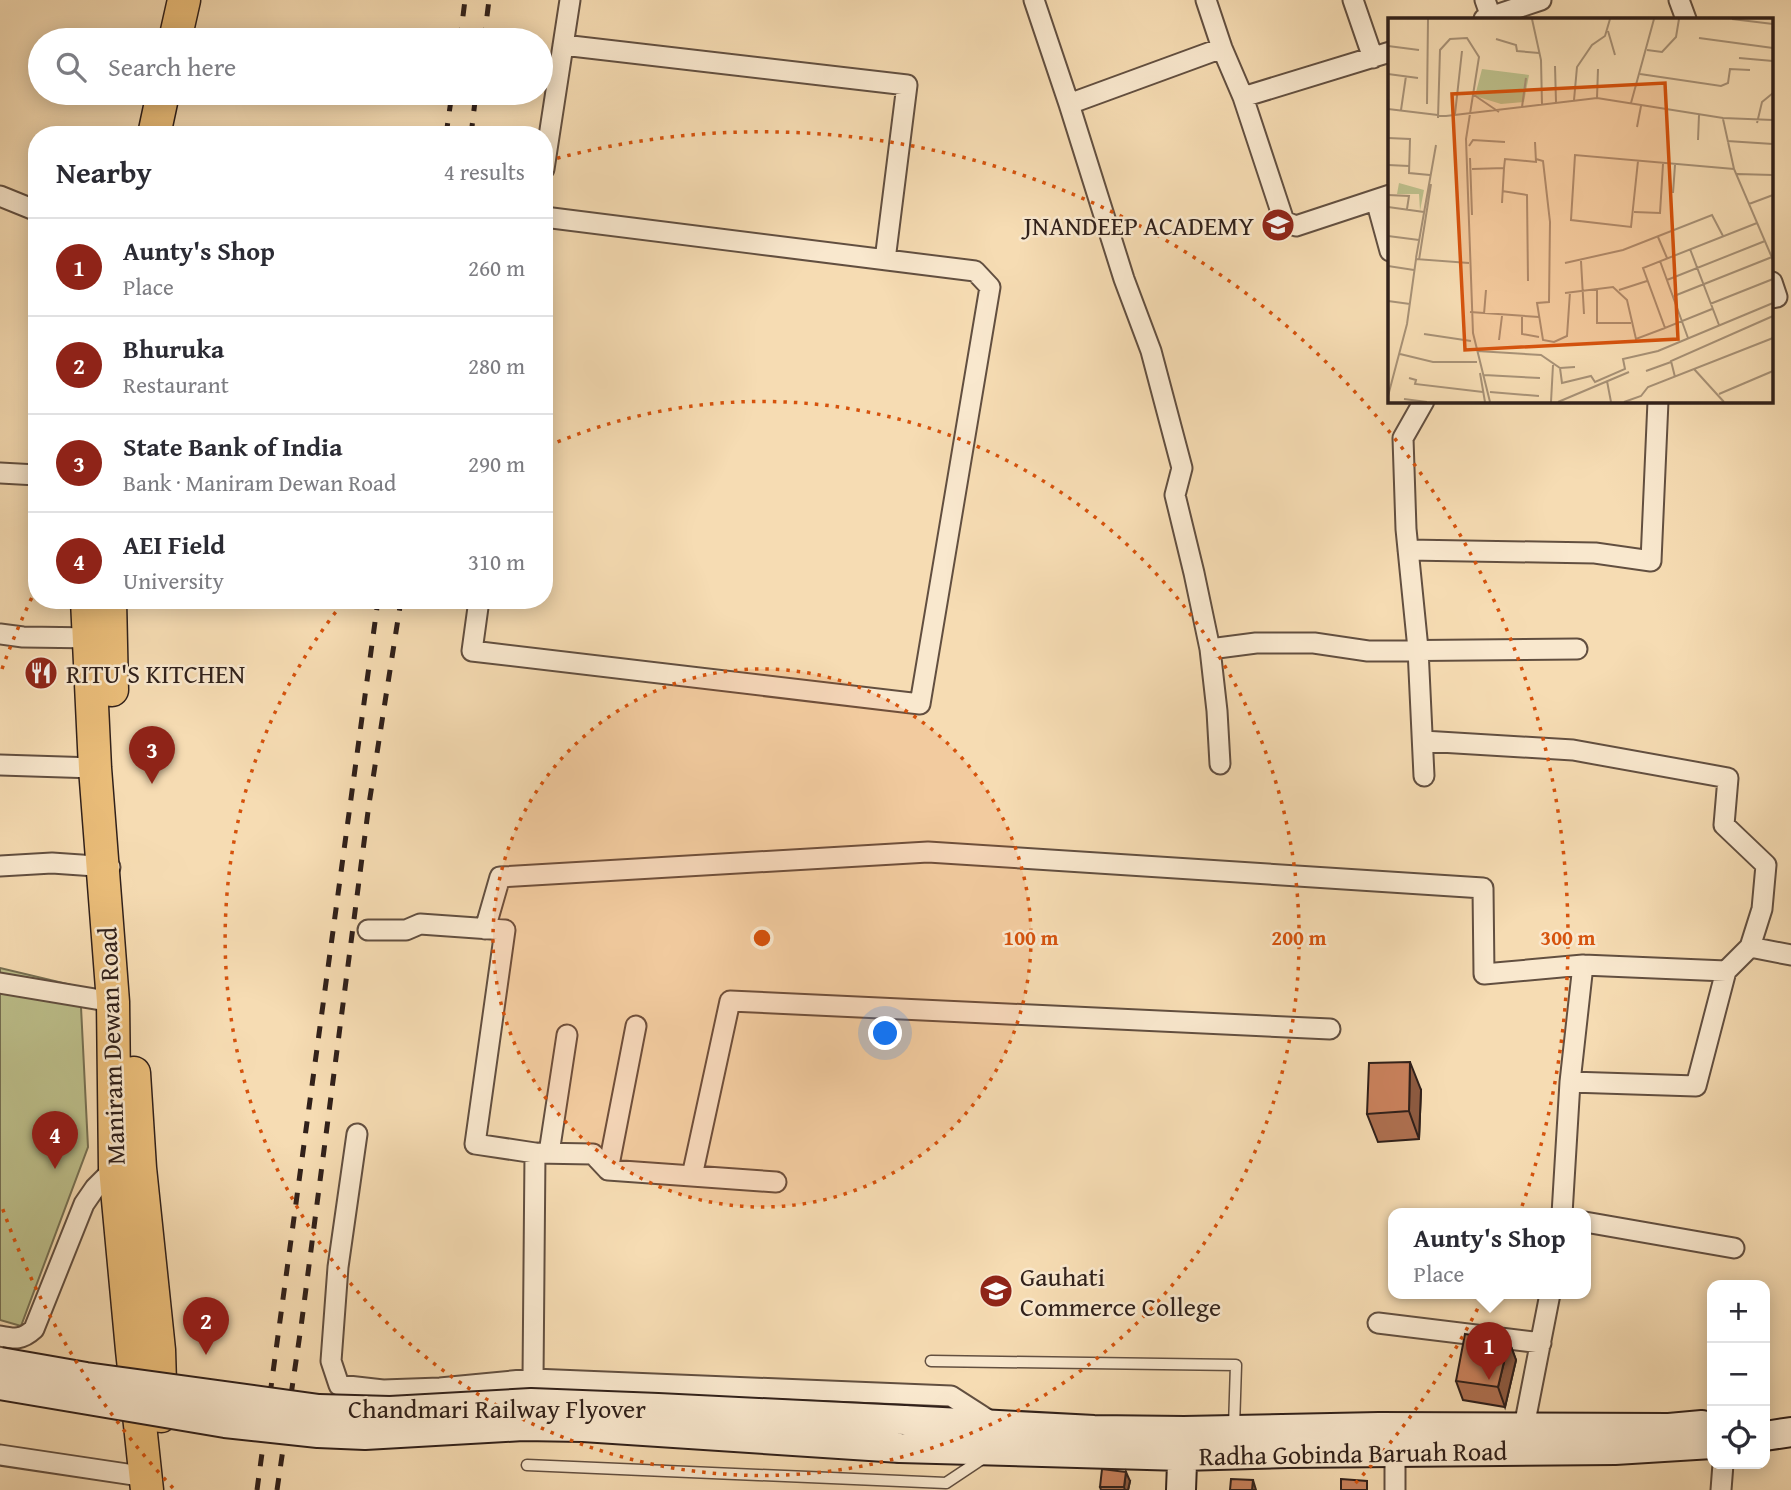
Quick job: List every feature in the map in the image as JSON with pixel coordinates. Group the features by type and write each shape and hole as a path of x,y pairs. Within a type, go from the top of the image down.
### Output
{"main road":[{"path":"162,28 168,0"},
{"path":"177,28 184,0"},
{"path":"140,126 144,105"},
{"path":"156,126 160,105"},
{"name":"Maniram Dewan Road","path":"90,609 99,638 128,1168 132,1350 153,1486"},
{"name":"Maniram Dewan Road","path":"107,609 99,638 96,768 110,867 113,1002 128,1168"},
{"name":"Chandmari Railway Flyover","path":"0,1362 86,1377 319,1409 390,1411 531,1403 658,1408 902,1434"},
{"name":"Chandmari Railway Flyover","path":"0,1385 225,1423 365,1436 523,1426 995,1438"},
{"path":"1770,1417 1791,1414"},
{"name":"Radha Gobinda Baruah Road","path":"995,1438 1183,1443 1288,1453 1395,1452 1707,1424"},
{"name":"Radha Gobinda Baruah Road","path":"1183,1443 1234,1430 1380,1427 1615,1450 1707,1444"},
{"path":"1770,1435 1791,1432"},
{"path":"1181,1490 1183,1443"}],"street":[{"path":"551,126 570,0"},
{"path":"1034,0 1124,279 1151,351 1182,468 1175,495 1210,649 1220,764"},
{"path":"1206,0 1222,48 1243,97 1284,221 1296,226 1383,197 1388,236"},
{"path":"1243,97 1382,55 1353,0"},
{"path":"1486,12 1541,0"},
{"path":"1679,0 1686,18"},
{"path":"563,45 907,85 885,260"},
{"path":"1069,104 1222,48"},
{"path":"0,196 28,207"},
{"path":"478,609 472,651 920,704 990,287 975,271 553,218"},
{"path":"1423,402 1403,438 1424,776"},
{"path":"1408,550 1595,553 1651,561 1658,402"},
{"path":"0,473 28,475"},
{"path":"0,634 99,638"},
{"path":"1210,649 1256,643 1314,643 1368,651 1577,649"},
{"path":"1423,741 1573,750 1728,778 1724,825 1766,865 1762,909 1750,947 1726,971 1696,1086 1570,1083"},
{"path":"0,765 96,768"},
{"path":"485,929 500,877 928,852 1483,888 1484,974 1583,965 1726,971"},
{"path":"0,866 52,863 110,867"},
{"path":"368,930 406,930 421,924 505,930 475,1144 542,1153 593,1154 608,1170 775,1182"},
{"path":"1750,947 1791,955"},
{"path":"1562,1208 1570,1083 1583,965"},
{"path":"0,983 113,1002"},
{"path":"692,1176 730,1001 1330,1029"},
{"path":"608,1170 636,1026"},
{"path":"533,1379 542,1153 567,1035"},
{"path":"357,1134 338,1267 331,1361 339,1385 383,1390 440,1388 533,1379 951,1396 995,1438"},
{"path":"0,1336 24,1338 34,1329 84,1204 95,1188 128,1168"},
{"path":"1591,1223 1734,1248"},
{"path":"1522,1439 1549,1299"},
{"path":"1378,1324 1541,1343"},
{"path":"1395,1452 1395,1490"},
{"path":"0,1455 153,1486"},
{"path":"1721,1490 1723,1469"}],"lane":[{"path":"932,1361 1236,1365 1234,1430"},
{"path":"527,1465 946,1483 995,1438"}],"green space":[{"path":"0,968 80,987 88,1147 21,1326 0,1320"}],"building":[{"path":"1410,1062 1409,1111 1367,1114 1369,1063"},
{"path":"1465,1334 1509,1341 1498,1387 1456,1381"},
{"path":"1102,1469 1126,1472 1124,1487 1100,1487"},
{"path":"1231,1479 1253,1480 1252,1490 1230,1490"},
{"path":"1341,1479 1367,1481 1367,1490 1341,1490"}],"railway":[{"path":"462,28 465,0"},
{"path":"486,28 489,0"},
{"path":"447,126 450,105"},
{"path":"472,126 475,105"},
{"path":"257,1490 377,609"},
{"path":"277,1490 301,1327 369,804 400,609"}],"place":[{"name":"JNANDEEP ACADEMY","path":"1278,225"},
{"name":"RITU'S KITCHEN","path":"41,673"},
{"name":"State Bank of India","path":"152,784"},
{"name":"AEI Field","path":"55,1169"},
{"name":"Gauhati Commerce College","path":"996,1291"},
{"name":"Bhuruka","path":"206,1355"},
{"name":"Aunty's Shop","path":"1489,1380"}]}
